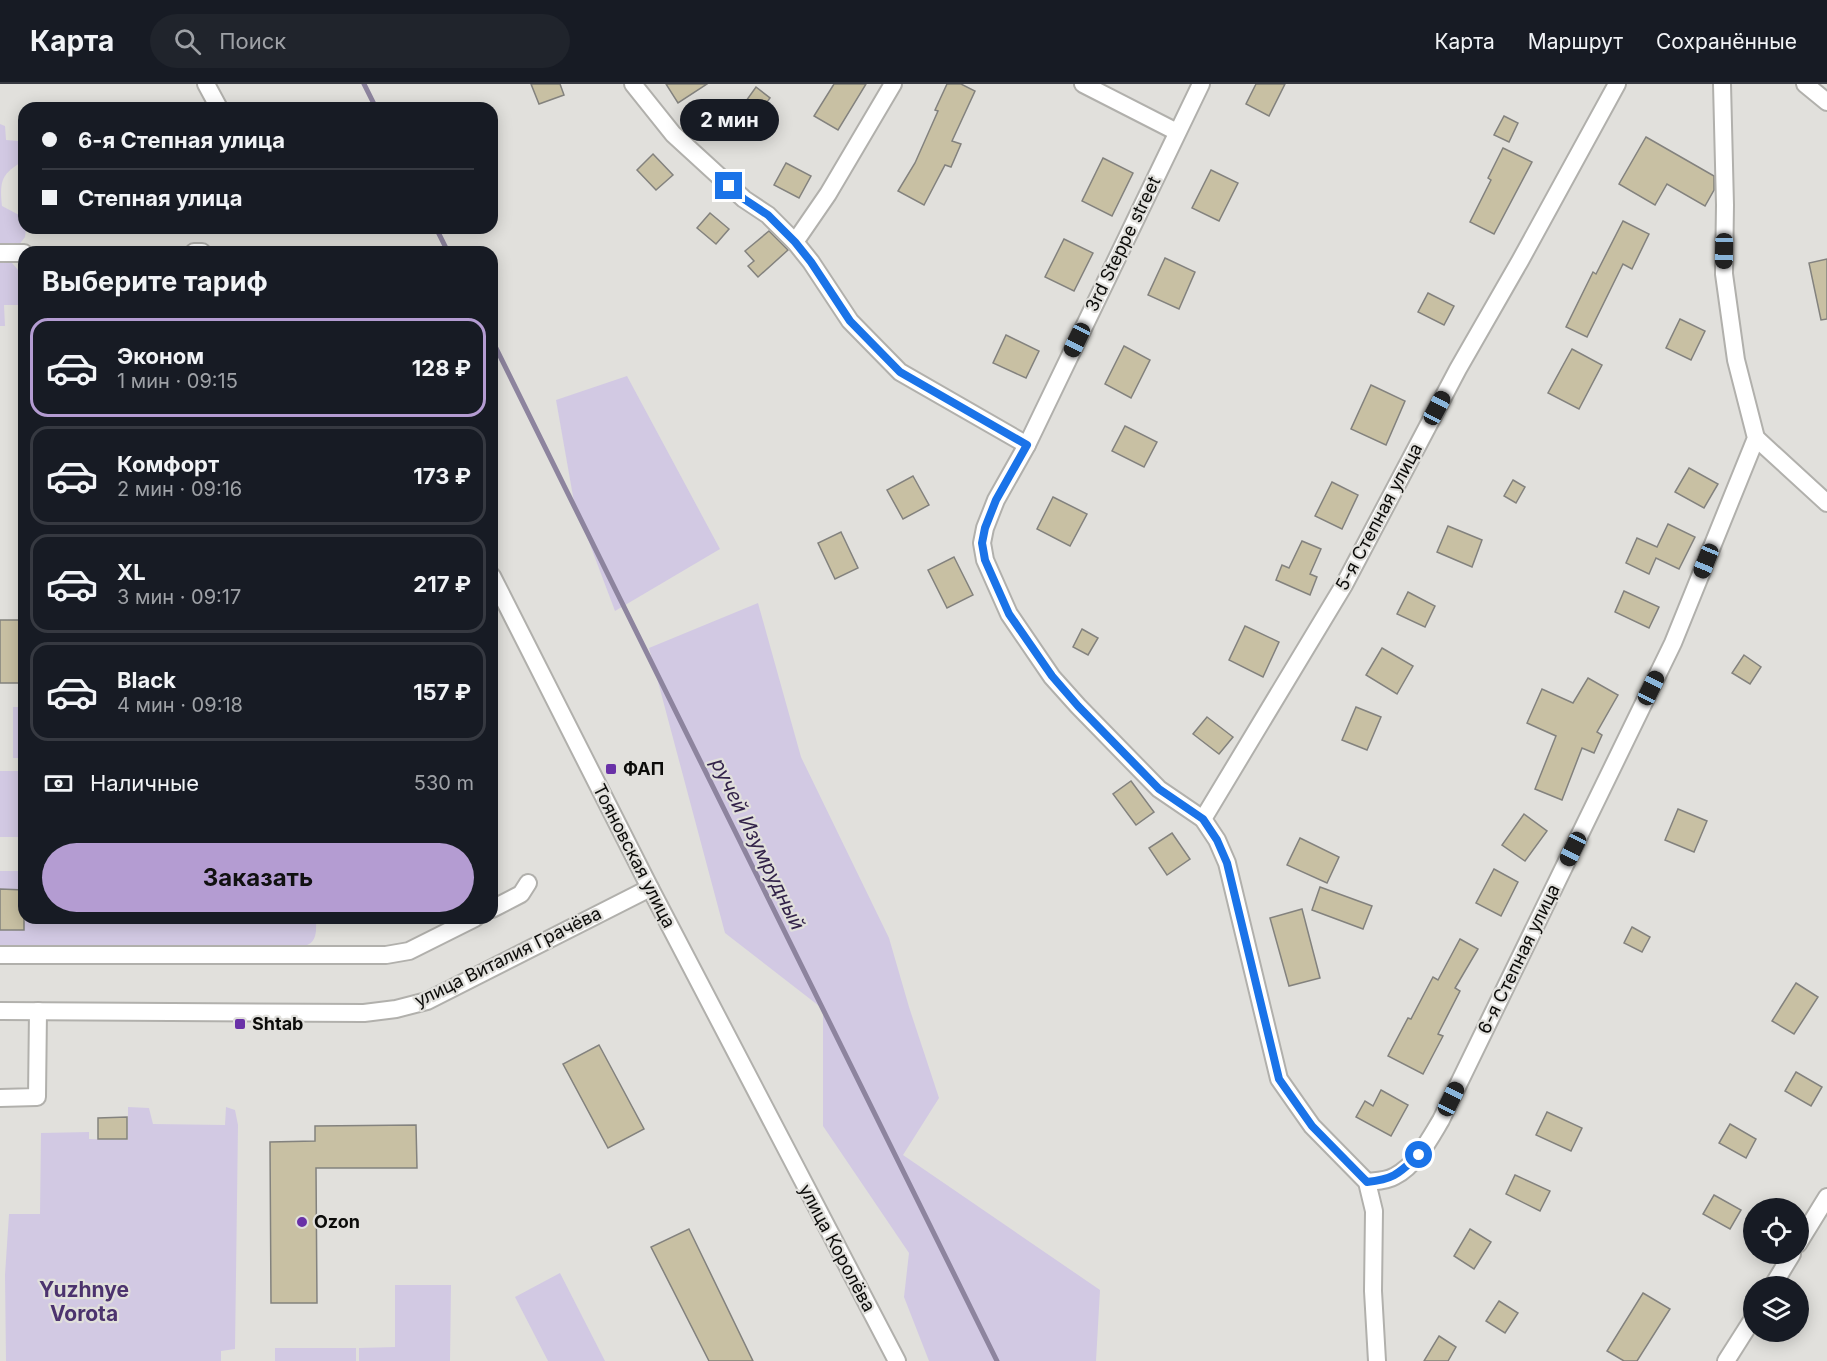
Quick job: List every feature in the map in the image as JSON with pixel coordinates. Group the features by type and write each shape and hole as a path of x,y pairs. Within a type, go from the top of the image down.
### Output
{"street":[{"path":"206,84 216,102"},
{"path":"633,84 673,134 744,199 768,215 795,242 850,321 900,372 1027,445"},
{"path":"795,242 828,194 893,84"},
{"path":"1083,84 1177,132"},
{"name":"3rd Steppe street","path":"1201,84 1027,445 996,500 982,543 985,560 1009,614 1052,676 1159,789 1203,819"},
{"name":"5-я Степная улица","path":"1203,819 1344,585 1458,369 1617,84"},
{"path":"1722,84 1724,274 1736,360 1756,438 1827,503"},
{"path":"1805,84 1827,102"},
{"path":"0,253 18,253"},
{"name":"6-я Степная улица","path":"1367,1182 1396,1176 1419,1155 1441,1120 1673,643 1756,438"},
{"name":"Тояновская улица","path":"498,588 777,1134"},
{"path":"1203,819 1217,840 1227,863 1279,1079 1312,1126 1367,1182 1374,1211 1373,1291 1377,1361"},
{"path":"498,906 521,894 528,883"},
{"name":"улица Виталия Грачёва","path":"0,1011 364,1013 396,1009 427,1001 650,888"},
{"path":"0,955 386,955 409,951 463,924"},
{"path":"0,1098 37,1097 38,1011"},
{"name":"улица Королёва","path":"777,1134 897,1361"},
{"path":"1809,1226 1827,1197"},
{"path":"1726,1361 1743,1334"}],"shaded area":[{"path":"0,124 5,126 6,140 18,141 18,164 8,172 3,181 2,206 18,214 18,234 25,234 18,246 0,247"},
{"path":"0,261 12,263 18,270 18,305 4,305 5,326 0,326"},
{"path":"627,376 720,549 615,611 574,502 556,400"},
{"path":"758,603 801,757 889,938 939,1098 903,1155 1100,1290 1096,1361 929,1361 904,1297 909,1253 823,1126 823,1009 725,933 649,648"},
{"path":"13,707 18,707 18,758 13,758"},
{"path":"0,771 18,771 18,837 0,837"},
{"path":"0,871 18,871 18,924 316,924 314,939 304,946 0,946"},
{"path":"128,1107 149,1108 153,1124 225,1125 226,1107 235,1110 238,1125 235,1349 221,1351 221,1361 6,1361 5,1275 9,1214 40,1214 41,1133 89,1132 89,1139 128,1140"},
{"path":"560,1273 605,1361 548,1361 515,1297"},
{"path":"395,1285 451,1285 450,1361 359,1361 359,1348 395,1347"},
{"path":"275,1348 356,1348 356,1361 275,1361"}],"building":[{"path":"531,84 560,84 564,95 539,104"},
{"path":"666,84 707,84 678,103"},
{"path":"834,84 866,84 838,130 814,116"},
{"path":"947,84 961,84 975,91 952,141 961,144 951,167 945,165 924,205 898,191 915,163"},
{"path":"1256,84 1285,84 1269,116 1246,104"},
{"path":"756,87 770,98 750,125 736,115"},
{"path":"1504,116 1518,123 1509,142 1494,135"},
{"path":"1646,137 1714,176 1714,190 1705,206 1667,184 1655,205 1619,184"},
{"path":"1503,148 1532,162 1494,234 1470,222 1491,180 1488,178"},
{"path":"653,154 673,175 656,190 637,170"},
{"path":"1103,158 1133,173 1112,216 1082,201"},
{"path":"786,163 811,176 799,198 774,185"},
{"path":"1211,170 1238,183 1219,221 1192,208"},
{"path":"710,213 729,229 716,244 697,228"},
{"path":"1623,221 1649,234 1632,269 1623,264 1587,337 1566,327 1593,272 1596,274"},
{"path":"769,231 788,250 758,277 748,266 754,261 745,251"},
{"path":"1064,239 1093,253 1074,291 1045,277"},
{"path":"1165,258 1195,272 1179,309 1148,295"},
{"path":"1827,259 1827,319 1821,320 1809,263"},
{"path":"1428,293 1454,306 1444,325 1418,312"},
{"path":"1680,319 1705,331 1691,360 1666,348"},
{"path":"1006,335 1039,351 1026,378 993,363"},
{"path":"1124,346 1150,360 1131,398 1105,384"},
{"path":"1572,349 1602,365 1579,409 1548,393"},
{"path":"1371,385 1405,401 1386,445 1351,429"},
{"path":"1125,426 1157,442 1144,467 1112,451"},
{"path":"1689,468 1718,484 1704,508 1675,492"},
{"path":"913,476 929,505 903,519 887,490"},
{"path":"1513,480 1525,487 1516,503 1504,496"},
{"path":"1332,482 1358,495 1342,529 1315,516"},
{"path":"1053,497 1087,514 1070,546 1037,529"},
{"path":"1668,524 1695,537 1679,569 1656,558 1649,574 1626,563 1637,538 1657,547"},
{"path":"1448,526 1482,540 1472,567 1437,552"},
{"path":"841,532 858,568 835,579 818,543"},
{"path":"1302,541 1321,549 1310,574 1317,577 1310,595 1276,580 1282,565 1289,568"},
{"path":"954,557 973,595 947,608 928,570"},
{"path":"1624,591 1659,607 1649,628 1615,612"},
{"path":"1408,592 1435,606 1425,627 1397,614"},
{"path":"0,620 18,620 18,683 0,683"},
{"path":"1245,626 1279,642 1263,677 1229,660"},
{"path":"1082,629 1098,638 1088,655 1073,647"},
{"path":"1382,648 1413,666 1397,694 1366,675"},
{"path":"1744,655 1761,667 1750,684 1732,673"},
{"path":"1588,678 1618,695 1597,732 1602,735 1594,753 1582,748 1562,800 1535,789 1556,736 1527,723 1542,689 1573,703"},
{"path":"1356,707 1381,717 1367,750 1342,740"},
{"path":"1207,717 1233,737 1219,754 1193,734"},
{"path":"1131,781 1154,812 1136,825 1113,794"},
{"path":"1678,809 1707,821 1694,852 1665,840"},
{"path":"1524,814 1547,831 1525,861 1502,845"},
{"path":"1172,833 1190,859 1167,875 1149,848"},
{"path":"1300,838 1339,857 1327,883 1287,865"},
{"path":"1494,869 1518,882 1501,916 1476,903"},
{"path":"1320,887 1372,906 1363,929 1312,910"},
{"path":"0,889 18,890 18,924 24,924 24,930 0,930"},
{"path":"1302,909 1320,978 1289,986 1270,918"},
{"path":"1632,927 1650,937 1642,952 1624,943"},
{"path":"1460,939 1478,949 1455,988 1460,991 1438,1034 1443,1036 1423,1074 1388,1056 1433,977 1438,980"},
{"path":"1796,983 1818,997 1794,1034 1772,1021"},
{"path":"599,1045 644,1129 608,1148 563,1064"},
{"path":"1796,1072 1822,1087 1811,1106 1785,1091"},
{"path":"1381,1090 1408,1105 1391,1136 1356,1117 1365,1101 1373,1106"},
{"path":"1547,1112 1582,1128 1571,1151 1536,1135"},
{"path":"127,1117 127,1139 98,1139 98,1118"},
{"path":"1730,1124 1756,1139 1746,1158 1719,1143"},
{"path":"416,1125 417,1168 316,1168 317,1303 271,1303 270,1142 315,1141 315,1126"},
{"path":"1515,1175 1550,1191 1540,1211 1506,1194"},
{"path":"1714,1195 1741,1210 1730,1229 1703,1214"},
{"path":"689,1229 753,1361 709,1361 651,1247"},
{"path":"1470,1229 1491,1242 1474,1269 1454,1256"},
{"path":"1643,1293 1670,1309 1637,1361 1624,1361 1607,1351"},
{"path":"1499,1301 1518,1313 1505,1333 1486,1321"},
{"path":"1439,1336 1456,1347 1448,1361 1424,1361"}],"waterway":[{"name":"ручей Изумрудный","path":"364,84 373,102"},
{"name":"ручей Изумрудный","path":"439,234 445,246"},
{"name":"ручей Изумрудный","path":"498,352 997,1361"}],"place":[{"name":"ФАП","path":"611,769"},
{"name":"Shtab","path":"240,1024"},
{"name":"Ozon","path":"302,1222"}],"district":[{"name":"Yuzhnye Vorota","path":"84,1302"}],"route":[{"path":"729,186 768,215 795,242 850,321 900,372 1027,445 996,500 982,543 985,560 1009,614 1052,676 1078,706 1159,789 1203,819 1217,840 1227,863 1279,1079 1312,1126 1367,1182 1396,1176 1419,1155"}]}
